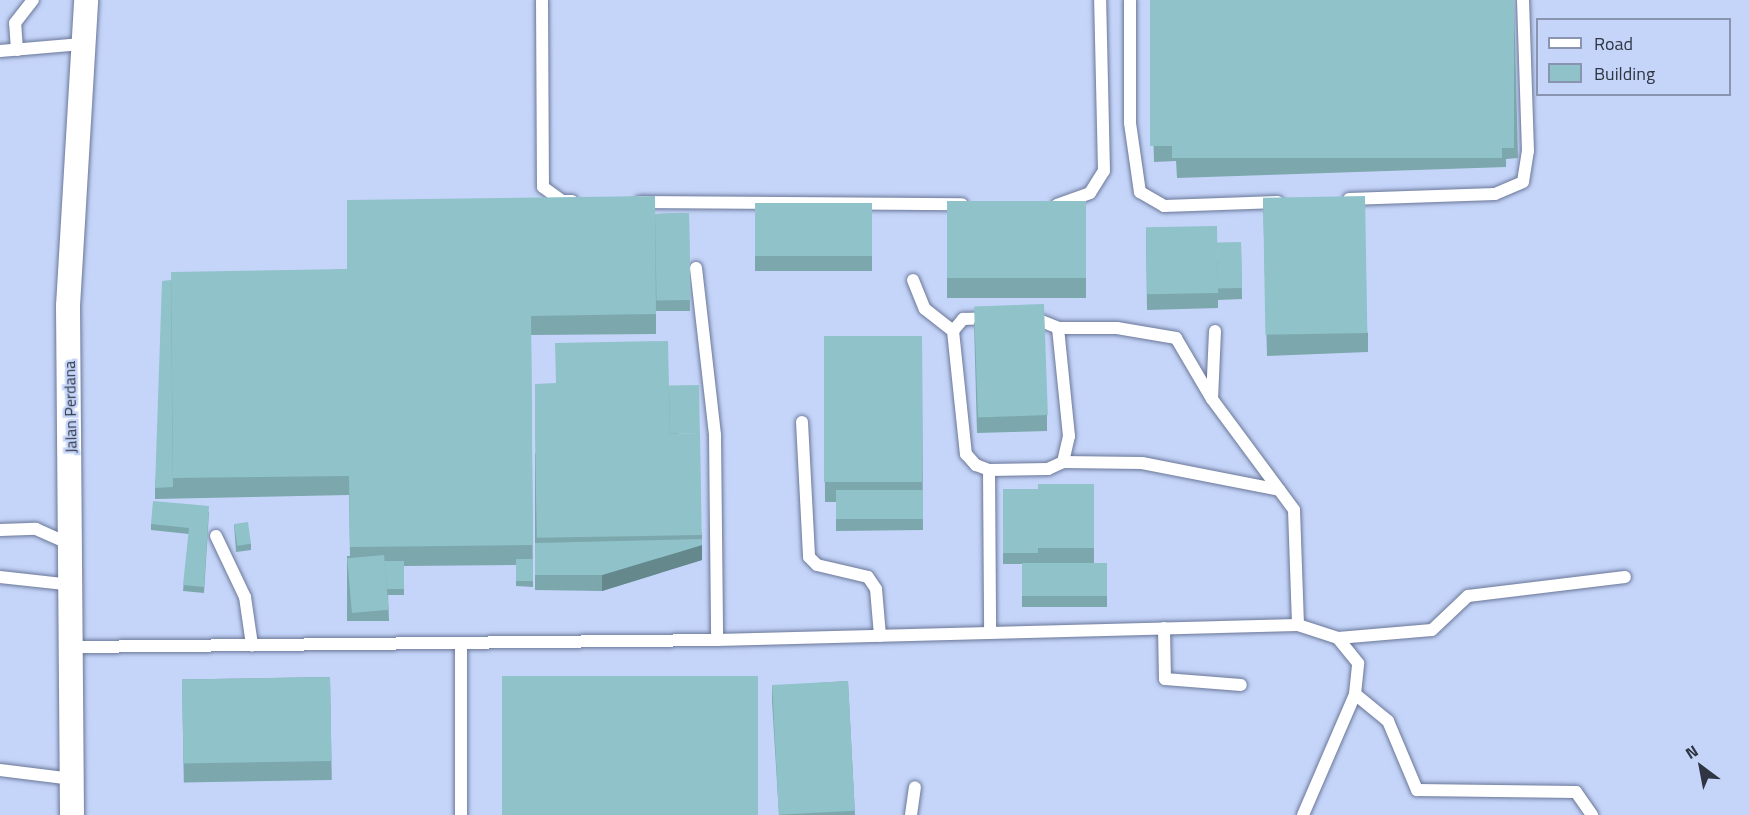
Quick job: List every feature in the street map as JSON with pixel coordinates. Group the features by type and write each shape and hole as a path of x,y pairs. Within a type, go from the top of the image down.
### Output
{"street":[{"name":"Jalan Perdana","path":"72,815 73,546 68,306 81,44 86,0"}],"lane":[{"path":"17,50 15,23 33,0"},
{"path":"542,0 543,187 562,201 584,201"},
{"path":"1041,205 1065,205 1090,193 1104,171 1100,0"},
{"path":"1130,0 1130,123 1140,192 1164,206 1293,201"},
{"path":"1329,200 1496,194 1523,182 1528,151 1523,0"},
{"path":"0,51 81,44"},
{"path":"630,202 983,204"},
{"path":"696,268 715,435 717,640"},
{"path":"913,280 925,309 953,331 966,454 989,470 1048,469 1063,462 1142,463 1279,490"},
{"path":"953,331 963,319 1036,315 1058,328 1117,328 1176,338 1212,399 1294,510 1298,625"},
{"path":"1058,328 1069,436 1063,462"},
{"path":"1212,399 1215,331"},
{"path":"802,422 809,557 817,565 868,577 876,588 880,636"},
{"path":"989,470 990,633"},
{"path":"0,530 36,529 73,546"},
{"path":"216,536 245,597 252,645"},
{"path":"0,577 72,585"},
{"path":"73,646 717,640 1298,625 1338,638 1432,630 1468,596 1625,577"},
{"path":"1164,628 1165,680 1241,685"},
{"path":"1303,815 1355,694 1359,663 1338,638"},
{"path":"461,643 461,815"},
{"path":"1355,694 1388,721 1417,790 1576,792 1592,815"},
{"path":"0,770 72,779"},
{"path":"911,815 915,787"}],"building":[{"path":"1150,0 1172,0 1172,146 1150,146"},
{"path":"1172,0 1502,0 1502,158 1172,158"},
{"path":"1502,0 1514,0 1514,148 1502,148"},
{"path":"655,196 656,314 531,316 533,545 350,547 349,476 173,478 171,272 347,269 347,200"},
{"path":"1365,196 1367,333 1265,335 1263,198"},
{"path":"947,201 1086,201 1086,278 947,278"},
{"path":"755,203 872,203 872,256 755,256"},
{"path":"689,213 691,300 657,301 655,214"},
{"path":"1217,226 1218,293 1147,294 1146,227"},
{"path":"1217,242 1241,242 1242,288 1218,288"},
{"path":"171,280 173,487 155,488 162,281"},
{"path":"1044,304 1048,415 978,417 974,306"},
{"path":"824,336 922,336 922,482 824,482"},
{"path":"668,341 670,434 535,437 535,384 556,383 555,343"},
{"path":"699,385 700,433 670,434 669,386"},
{"path":"700,433 702,535 537,538 535,436"},
{"path":"1038,484 1094,484 1094,548 1038,548"},
{"path":"1003,489 1038,489 1038,553 1003,553"},
{"path":"836,490 923,490 923,519 836,519"},
{"path":"153,501 209,506 204,587 183,585 189,528 151,524"},
{"path":"248,522 251,544 237,546 234,524"},
{"path":"702,539 702,545 602,575 535,575 535,543"},
{"path":"384,555 389,610 352,613 347,558"},
{"path":"516,559 533,559 533,581 516,581"},
{"path":"384,561 404,561 404,589 387,589"},
{"path":"1022,563 1107,563 1107,596 1022,596"},
{"path":"502,676 758,676 758,815 502,815"},
{"path":"330,677 331,761 183,764 182,680"},
{"path":"848,681 855,811 779,815 772,685"}]}
